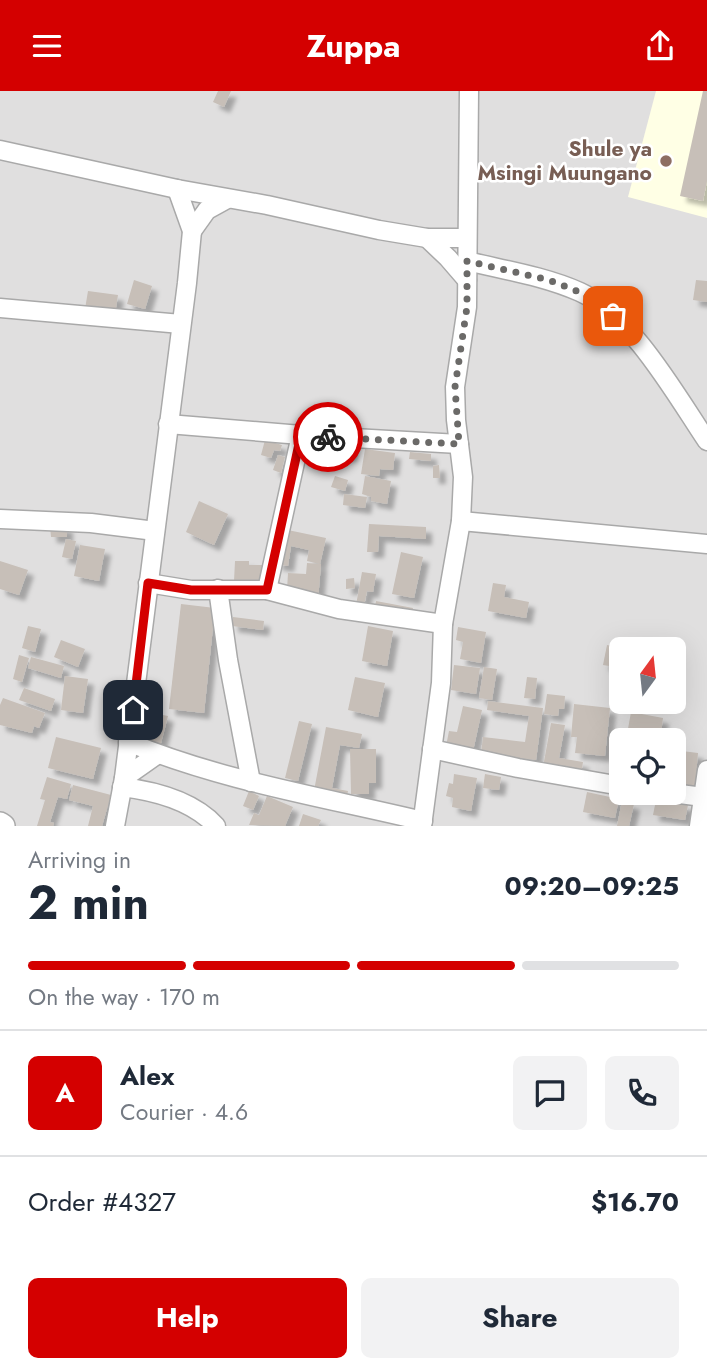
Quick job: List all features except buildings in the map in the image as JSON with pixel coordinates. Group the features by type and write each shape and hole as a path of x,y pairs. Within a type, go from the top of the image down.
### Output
{"street":[{"path":"128,742 158,754 251,782 422,823 441,683 443,624 461,521 463,477 455,387 467,307 470,91"},
{"path":"0,150 177,189 426,238 467,238"},
{"path":"115,826 123,782 192,231 177,189"},
{"path":"192,231 208,210 227,199"},
{"path":"426,238 449,258 467,280"},
{"path":"467,261 549,280 582,293 613,316 634,337 707,441"},
{"path":"0,308 181,324"},
{"path":"168,424 459,444"},
{"path":"267,590 301,435"},
{"path":"0,519 91,523 155,531"},
{"path":"461,521 707,544"},
{"path":"148,583 170,588 267,590 339,609 443,624"},
{"path":"218,589 251,782"},
{"path":"432,749 609,784"},
{"path":"123,782 158,754"},
{"path":"699,826 707,770"},
{"path":"123,782 183,802 216,826"},
{"path":"686,795 703,797"}],"shaded area":[{"path":"0,91 707,91 707,826 0,826"},
{"path":"656,91 707,91 707,218 628,197"}],"way so far":[{"path":"328,437 459,444 455,387 467,307 467,261 549,280 582,293 613,316"}],"place":[{"name":"Shule ya Msingi Muungano","path":"666,161"}],"route":[{"path":"133,710 148,583 191,590 267,590 301,435 328,437"}]}
